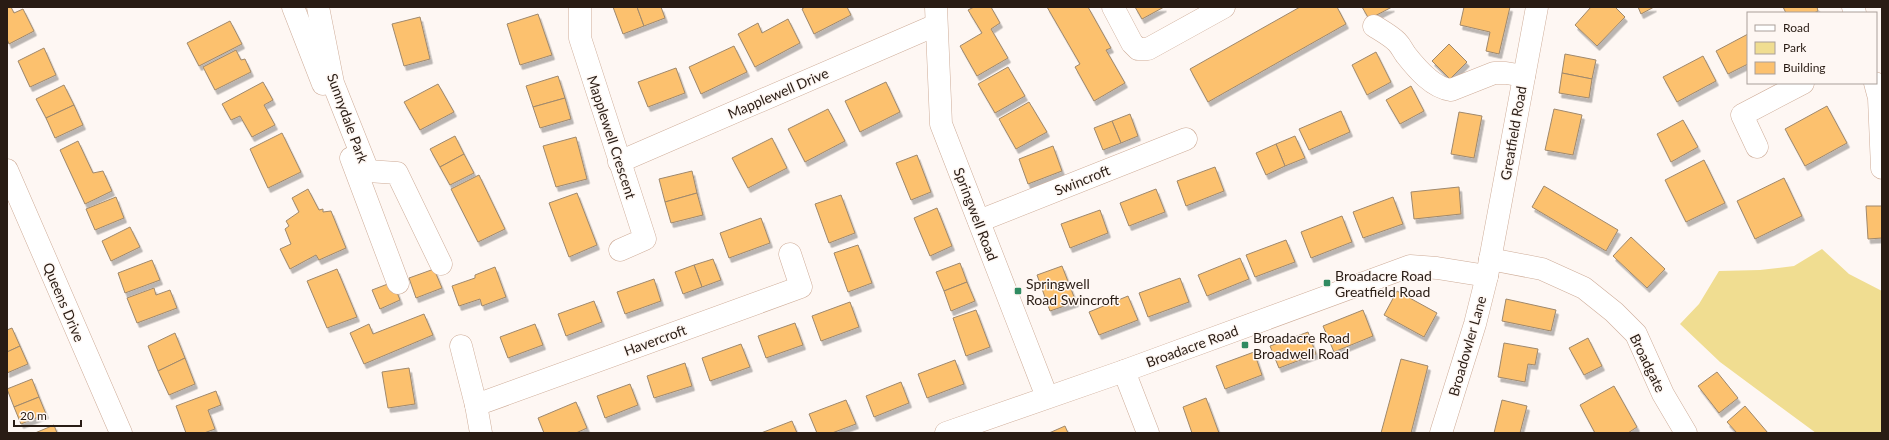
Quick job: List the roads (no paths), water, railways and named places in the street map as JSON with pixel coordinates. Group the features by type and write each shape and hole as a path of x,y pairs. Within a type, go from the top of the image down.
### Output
{"street":[{"name":"Sunnydale Park","path":"293,7 398,283"},
{"name":"Sunnydale Park","path":"318,7 333,84 368,171 397,173 441,264"},
{"name":"Mapplewell Crescent","path":"580,7 580,38 645,239 620,250"},
{"path":"1113,7 1132,43 1138,49 1148,49 1224,7"},
{"name":"Greatfield Road","path":"1488,267 1538,7"},
{"name":"Mapplewell Drive","path":"619,162 936,16"},
{"name":"Springwell Road","path":"936,16 941,124 1047,397"},
{"path":"1374,26 1398,43 1405,54 1437,86 1446,89 1451,90 1494,73 1524,76"},
{"path":"1757,147 1742,115 1801,84"},
{"path":"1875,84 1879,98 1882,168"},
{"name":"Swincroft","path":"979,221 1186,139"},
{"name":"Queens Drive","path":"7,170 121,433"},
{"name":"Havercroft","path":"476,406 801,287 790,254"},
{"name":"Broadacre Road","path":"946,433 1124,371 1410,266 1437,268 1488,267"},
{"name":"Broadowler Lane","path":"1441,433 1475,324 1488,267"},
{"name":"Broadgate","path":"1488,267 1542,269 1584,288 1614,312 1636,334 1663,394 1686,433"},
{"path":"460,346 476,406 480,433"},
{"path":"1124,371 1148,433"}],"place":[{"name":"Broadacre Road Greatfield Road","path":"1327,283"},
{"name":"Springwell Road Swincroft","path":"1018,291"},
{"name":"Broadacre Road Broadwell Road","path":"1245,345"}]}
